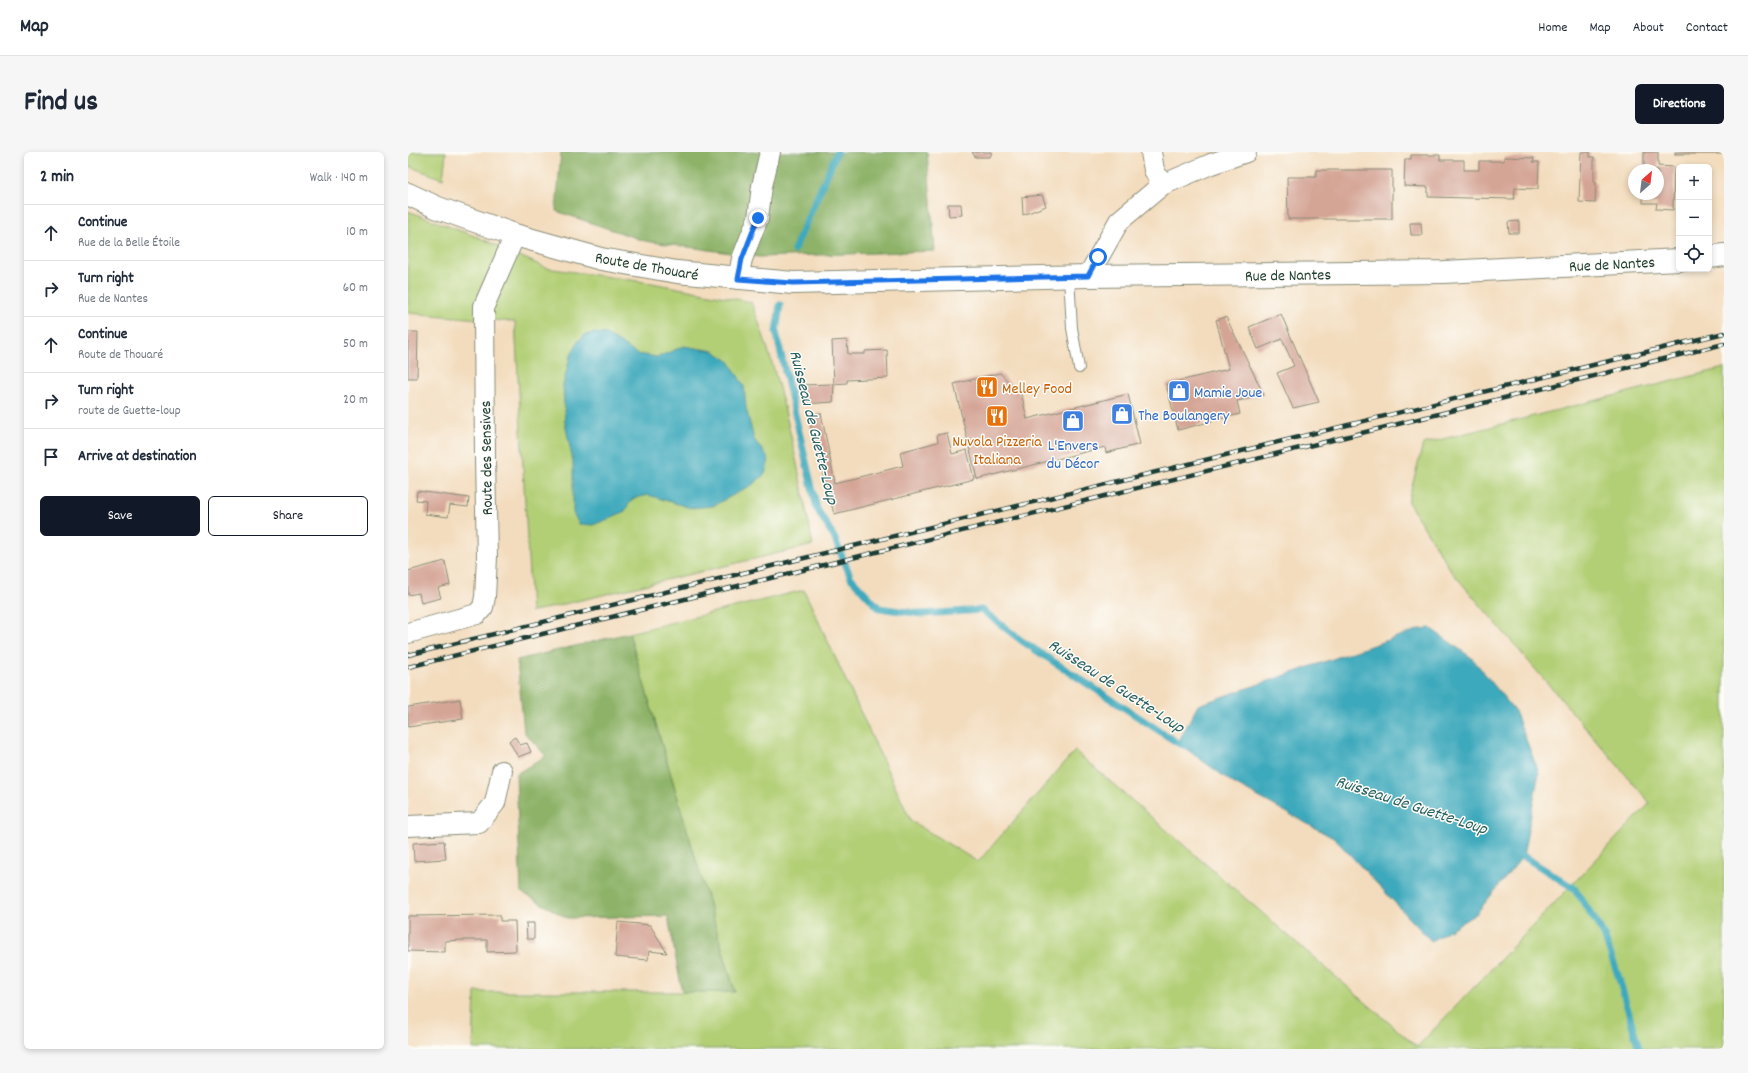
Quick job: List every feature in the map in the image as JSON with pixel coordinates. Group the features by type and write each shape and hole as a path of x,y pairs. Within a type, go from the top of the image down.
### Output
{"street":[{"path":"738,279 742,259 758,218 770,152"},
{"path":"1151,152 1154,170 1162,185"},
{"path":"1078,277 1119,221 1162,185 1211,164 1246,152"},
{"name":"Route de Thouaré","path":"408,194 438,208 515,235 602,259 677,272 738,279 793,283 896,281"},
{"name":"Route des Sensives","path":"408,633 477,614 483,607 486,597 487,557 484,459 484,306 515,235"},
{"path":"1712,257 1724,255"},
{"name":"Rue de Nantes","path":"896,281 1444,272 1676,260"},
{"path":"408,826 479,823 495,803 502,771"}],"lane":[{"path":"1078,277 1072,328 1079,368"}],"green space":[{"path":"408,152 446,152 443,179 408,166"},
{"path":"561,152 927,152 935,251 759,257 645,241 556,211"},
{"path":"408,211 480,238 546,268 652,283 751,302 772,361 788,422 813,545 531,612 515,322 408,313"},
{"path":"1724,368 1724,1049 473,1049 475,992 735,992 629,633 804,590 911,821 978,862 1075,751 1417,1047 1650,803 1452,572 1408,502 1423,444"},
{"path":"629,633 735,992 682,992 668,916 567,918 521,892 516,774 546,756 524,732 517,660"}],"water":[{"path":"594,333 606,334 637,354 658,357 684,346 714,351 729,361 744,386 746,408 754,439 769,460 765,474 752,485 713,506 691,508 648,495 632,499 625,511 608,519 593,525 579,524 573,513 573,462 565,423 563,385 570,357 579,340 585,335"},
{"path":"1430,628 1472,658 1515,711 1539,773 1523,856 1476,914 1431,941 1335,839 1233,783 1178,743 1198,705 1420,629"}],"building":[{"path":"972,152 992,152 990,157 975,157"},
{"path":"1581,152 1590,152 1590,157 1594,157 1594,182 1596,182 1595,203 1579,202"},
{"path":"1644,152 1658,152 1658,164 1644,164"},
{"path":"1675,152 1721,152 1721,154 1675,154"},
{"path":"1411,155 1440,155 1440,160 1464,160 1464,170 1479,170 1479,161 1504,161 1504,157 1534,158 1533,162 1539,162 1538,189 1515,188 1514,199 1428,197 1428,187 1404,186 1405,159 1411,159"},
{"path":"1664,166 1674,167 1673,210 1656,209 1657,203 1643,203 1643,200 1664,200"},
{"path":"1316,170 1392,170 1392,219 1288,219 1287,177 1316,177"},
{"path":"1042,195 1046,206 1023,215 1022,197"},
{"path":"948,204 961,204 962,215 949,216"},
{"path":"1519,221 1519,233 1509,233 1508,222"},
{"path":"1410,223 1421,223 1422,235 1411,235"},
{"path":"1281,314 1319,402 1293,408 1277,373 1294,366 1282,339 1258,349 1249,327"},
{"path":"1226,317 1264,395 1237,401 1240,414 1178,430 1166,384 1229,369 1216,320"},
{"path":"408,332 418,332 417,378 408,378"},
{"path":"847,340 848,354 865,354 865,351 887,350 888,378 847,380 847,383 834,384 832,341"},
{"path":"1000,373 1022,396 1027,419 1128,394 1140,444 1106,453 1105,447 977,479 954,384"},
{"path":"834,384 833,402 805,404 800,385"},
{"path":"821,413 835,483 903,466 900,452 938,442 937,435 947,433 952,454 967,450 974,479 834,514 808,416"},
{"path":"417,491 469,498 468,507 450,505 448,517 425,514 426,501 416,500"},
{"path":"445,561 450,585 438,588 441,598 421,603 419,593 408,595 408,571"},
{"path":"460,699 463,719 408,727 408,707"},
{"path":"515,737 520,745 527,743 531,752 518,757 509,741"},
{"path":"444,841 446,859 414,861 413,843"},
{"path":"500,915 500,921 515,921 516,951 487,952 487,940 461,940 445,941 445,952 408,951 408,916"},
{"path":"618,922 650,925 667,953 649,951 648,960 615,957"},
{"path":"526,923 534,923 534,939 527,939"}],"waterway":[{"name":"Ruisseau de Guette-Loup","path":"794,250 837,152"},
{"name":"Ruisseau de Guette-Loup","path":"780,305 776,332 817,509 834,537 851,578 879,608 922,614 982,610 1022,641 1178,743 1186,746"},
{"name":"Ruisseau de Guette-Loup","path":"1515,854 1523,856 1575,889 1603,933 1618,975 1639,1049"}],"railway":[{"path":"408,655 1724,333"},
{"path":"408,667 1724,344"}],"place":[{"name":"Melley Food","path":"987,387"},
{"name":"Mamie Joue","path":"1179,391"},
{"name":"The Boulangery","path":"1122,414"},
{"name":"Nuvola Pizzeria Italiana","path":"997,416"},
{"name":"L'Envers du Décor","path":"1073,421"}],"route":[{"path":"758,218 742,259 738,279 793,283 1088,276 1098,257"}]}
